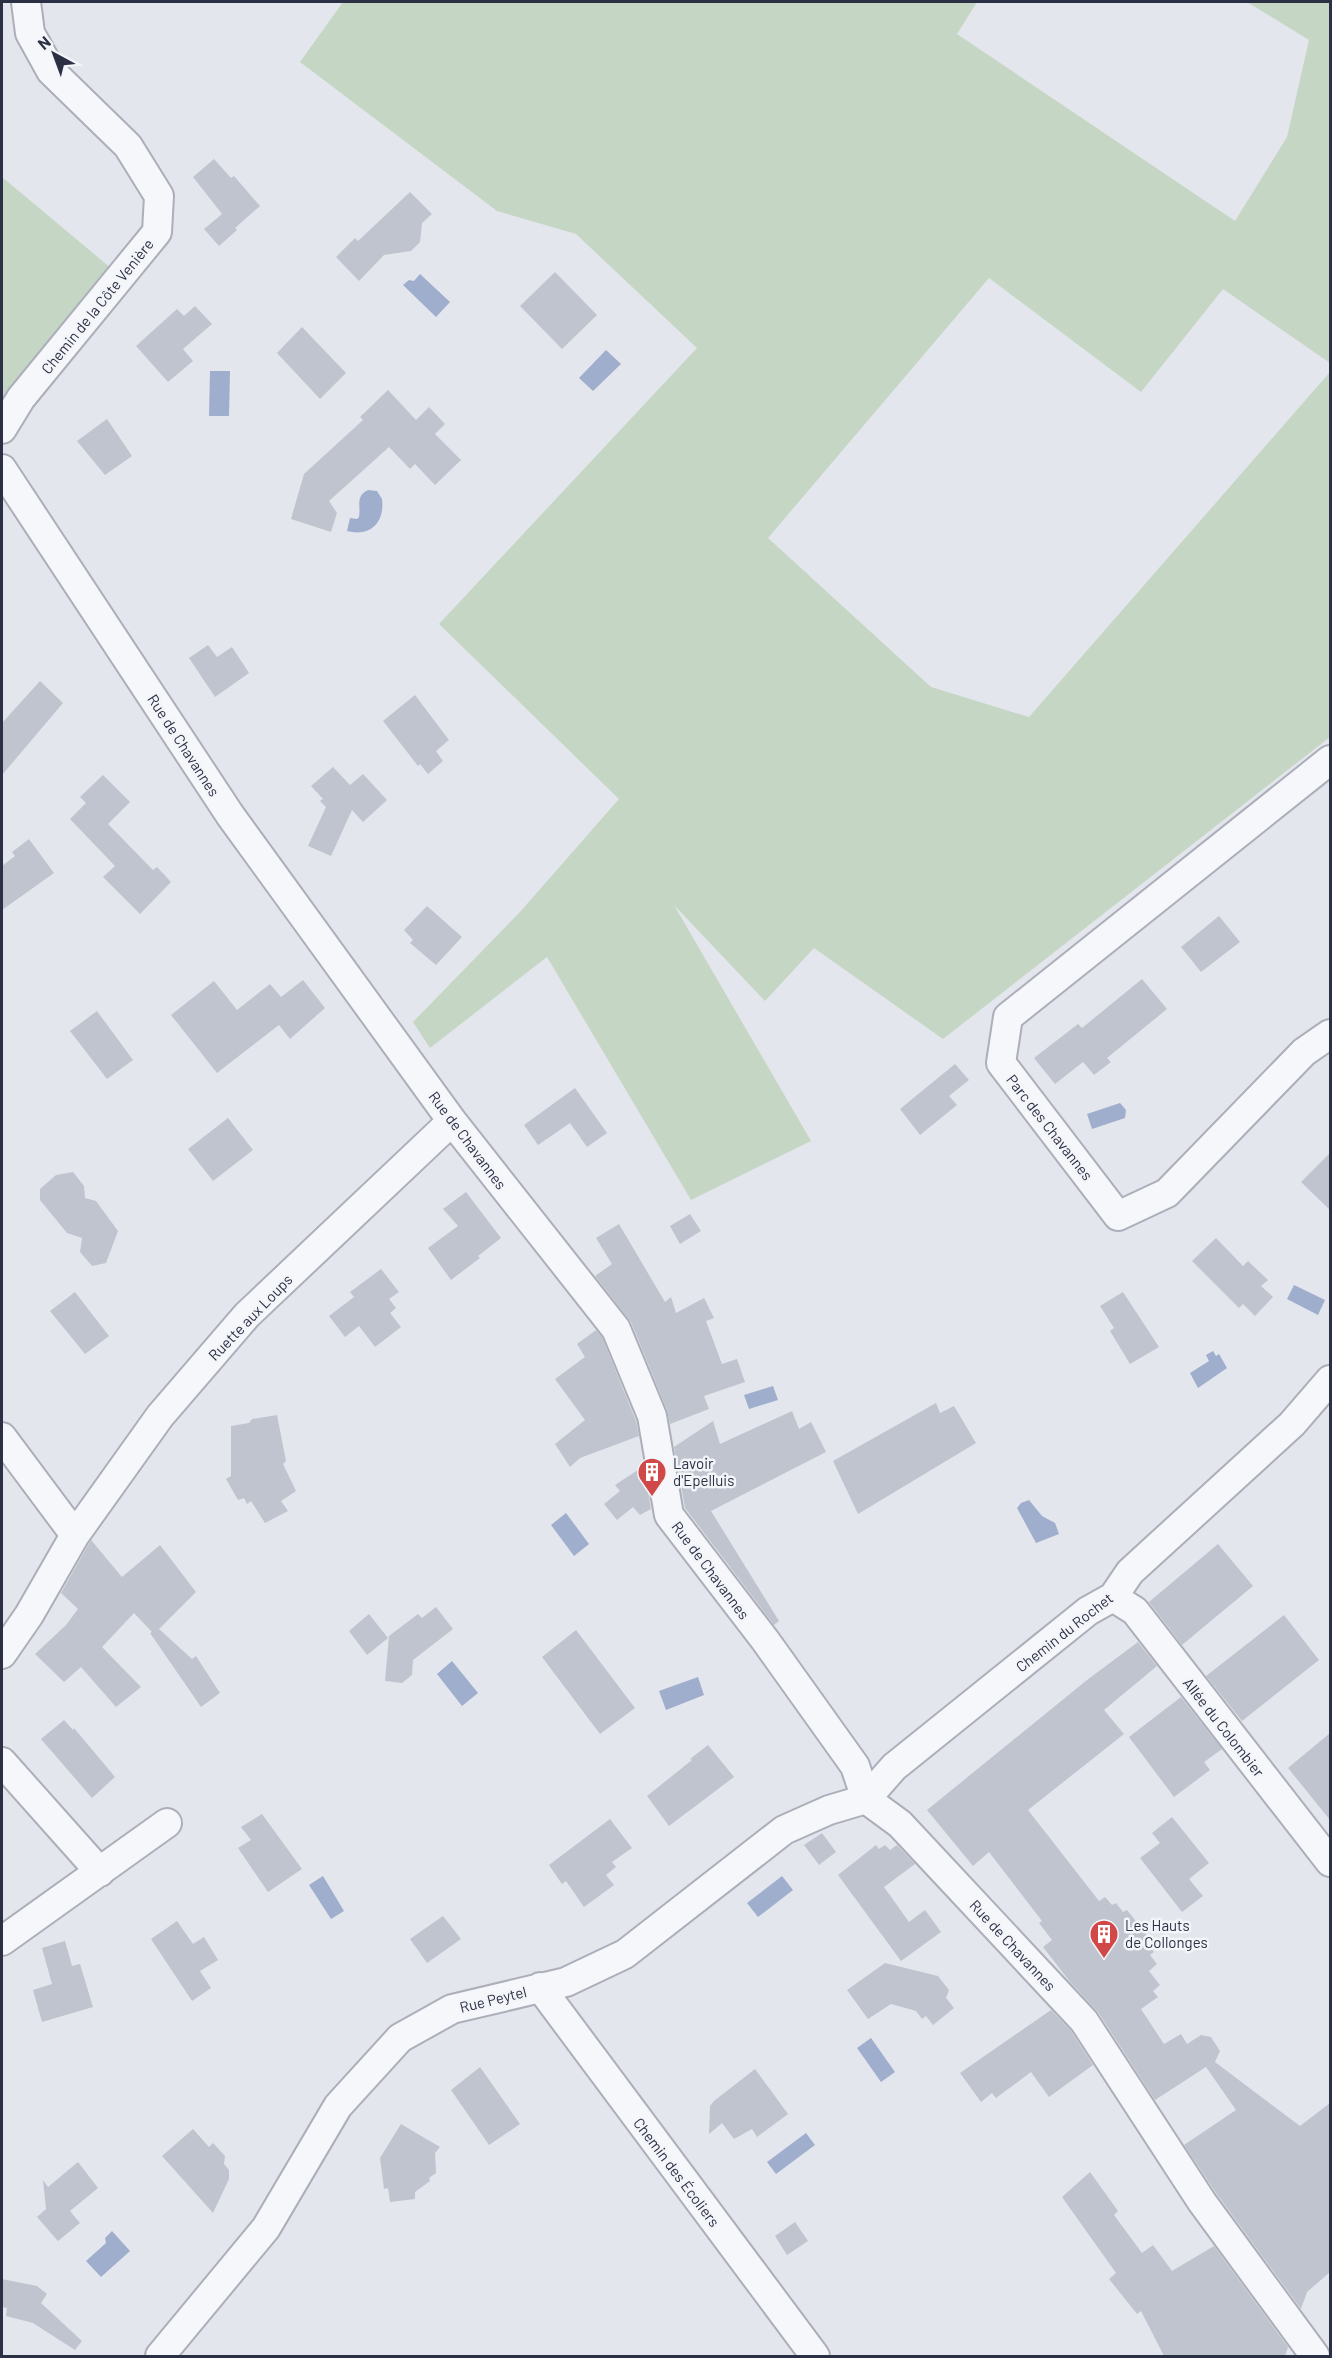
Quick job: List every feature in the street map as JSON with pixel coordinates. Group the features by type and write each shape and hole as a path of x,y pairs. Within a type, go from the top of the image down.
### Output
{"street":[{"name":"Chemin de la Côte Venière","path":"2,429 21,398 157,232 159,196 128,146 51,71 30,33 26,2"},
{"name":"Rue de Chavannes","path":"2,469 230,815 452,1121 616,1329 652,1416 669,1515 765,1640 855,1766 866,1799 900,1824 1084,2021 1202,2202 1315,2356"},
{"name":"Parc des Chavannes","path":"1330,760 1008,1017 1001,1063 1118,1216 1167,1193 1304,1052 1330,1034"},
{"name":"Ruette aux Loups","path":"2,1654 29,1615 75,1535 160,1416 248,1315 452,1121"},
{"name":"Chemin du Rochet","path":"866,1799 894,1767 1088,1611 1113,1597 1130,1572 1292,1424 1330,1380"},
{"path":"2,1437 75,1535"},
{"name":"Allée du Colombier","path":"1113,1597 1135,1611 1330,1862"},
{"path":"2,1762 100,1872"},
{"name":"Rue Peytel","path":"160,2356 266,2228 338,2106 400,2038 452,2009 566,1982 625,1954 784,1830 829,1810 866,1799"},
{"path":"2,1941 167,1823"},
{"name":"Chemin des Écoliers","path":"540,1987 815,2356"}],"green space":[{"path":"343,2 977,2 957,34 1235,221 1287,137 1309,40 1247,2 1330,2 1330,363 1223,289 1141,392 989,278 768,538 931,687 1029,717 1330,372 1330,737 943,1039 814,948 765,1001 674,905 811,1141 691,1200 547,957 430,1048 413,1022 520,912 619,799 439,624 697,348 576,234 497,211 300,62"},
{"path":"2,177 112,269 2,408"}],"water":[{"path":"420,274 450,302 436,317 403,285 409,280 414,281"},
{"path":"606,350 621,364 593,391 579,378"},
{"path":"210,371 230,371 229,416 209,416"},
{"path":"368,490 377,491 382,499 381,515 378,521 369,530 363,532 347,531 350,518 359,517 361,495"},
{"path":"1120,1103 1126,1110 1125,1118 1092,1129 1087,1114"},
{"path":"1294,1285 1325,1300 1318,1315 1287,1299"},
{"path":"1213,1351 1216,1356 1219,1354 1227,1368 1198,1388 1190,1373 1209,1361 1206,1355"},
{"path":"773,1386 778,1400 749,1409 744,1395"},
{"path":"1029,1500 1042,1516 1055,1523 1059,1534 1036,1543 1017,1508 1021,1503"},
{"path":"566,1513 589,1544 574,1556 551,1525"},
{"path":"452,1661 478,1693 462,1706 437,1674"},
{"path":"698,1677 704,1695 666,1710 659,1691"},
{"path":"323,1876 344,1911 331,1919 309,1885"},
{"path":"782,1876 793,1890 758,1917 747,1903"},
{"path":"871,2038 895,2072 881,2082 857,2048"},
{"path":"806,2133 815,2145 776,2174 767,2162"},
{"path":"112,2231 130,2251 101,2277 86,2261 106,2243 105,2238"}],"building":[{"path":"214,159 231,178 234,176 260,206 219,246 204,229 222,214 193,177"},
{"path":"410,192 432,214 422,223 420,242 411,251 384,255 359,281 336,257 355,238 358,241"},
{"path":"555,272 597,315 562,349 520,306"},
{"path":"195,306 212,324 183,349 193,361 168,382 136,346 177,309 184,316"},
{"path":"302,327 346,373 320,399 277,353"},
{"path":"388,390 416,420 429,407 445,424 435,434 461,460 435,485 415,464 410,469 389,447 329,501 337,513 331,532 291,519 304,474 363,420 360,417"},
{"path":"107,419 132,456 105,475 77,441"},
{"path":"208,645 217,657 232,647 249,673 215,697 189,658"},
{"path":"40,681 63,703 2,775 2,723"},
{"path":"415,695 449,740 436,751 443,761 428,774 420,764 418,766 383,721"},
{"path":"333,767 350,785 363,774 387,800 363,822 352,810 331,856 308,846 326,807 320,801 323,799 311,786"},
{"path":"103,775 130,802 108,824 153,870 157,867 171,882 140,914 103,877 115,866 70,819 86,803 80,797"},
{"path":"29,839 54,873 2,910 2,866 15,856 12,852"},
{"path":"427,906 462,937 436,965 410,943 413,940 404,930"},
{"path":"1219,916 1240,942 1201,972 1181,947"},
{"path":"1142,979 1167,1009 1107,1058 1111,1062 1094,1075 1083,1062 1055,1084 1034,1058 1078,1024 1082,1028"},
{"path":"303,980 325,1008 290,1039 279,1025 217,1073 171,1015 214,981 237,1010 270,984 281,997"},
{"path":"97,1011 133,1060 107,1079 70,1031"},
{"path":"955,1064 969,1080 949,1096 957,1105 920,1135 900,1109"},
{"path":"575,1088 607,1133 587,1147 570,1123 538,1145 524,1125"},
{"path":"228,1118 253,1150 213,1181 188,1149"},
{"path":"1330,1153 1330,1210 1301,1182"},
{"path":"73,1172 84,1186 85,1198 96,1201 118,1231 106,1263 92,1266 80,1252 82,1238 67,1233 40,1200 40,1189 56,1175"},
{"path":"466,1192 501,1238 478,1256 480,1258 451,1280 428,1248 458,1226 443,1209"},
{"path":"690,1214 701,1231 680,1244 670,1226"},
{"path":"619,1224 665,1302 671,1297 676,1313 704,1298 714,1318 706,1321 722,1364 737,1359 745,1382 704,1396 709,1409 670,1424 667,1410 631,1322 595,1276 612,1264 596,1238"},
{"path":"1216,1238 1243,1266 1248,1261 1268,1280 1261,1286 1273,1297 1255,1316 1243,1304 1239,1308 1192,1261"},
{"path":"381,1269 399,1292 389,1299 396,1308 390,1313 401,1327 375,1347 359,1326 345,1337 329,1316 354,1297 350,1292"},
{"path":"75,1292 109,1336 85,1354 50,1311"},
{"path":"1123,1292 1159,1347 1130,1364 1110,1331 1114,1328 1100,1306"},
{"path":"596,1330 602,1337 636,1421 639,1436 580,1458 570,1467 555,1444 585,1420 555,1379 585,1357 577,1344"},
{"path":"936,1403 940,1413 954,1406 976,1443 858,1514 833,1461"},
{"path":"792,1411 799,1429 811,1422 826,1452 711,1511 779,1621 774,1625 685,1508 674,1447 713,1421 720,1444"},
{"path":"277,1415 286,1461 283,1464 296,1491 281,1501 288,1511 265,1523 251,1501 247,1504 244,1498 238,1500 226,1479 231,1476 231,1426 249,1423 252,1419"},
{"path":"644,1466 651,1509 640,1515 633,1507 617,1520 604,1504 620,1491 615,1485"},
{"path":"91,1540 122,1577 160,1545 196,1592 159,1629 192,1659 196,1656 220,1693 201,1707 150,1633 152,1632 134,1613 102,1647 141,1687 116,1707 81,1667 64,1682 35,1654 66,1625 78,1609 61,1593"},
{"path":"1218,1544 1253,1586 1182,1645 1149,1602"},
{"path":"436,1607 453,1629 413,1660 412,1675 402,1683 385,1681 389,1636 418,1614 422,1618"},
{"path":"369,1614 388,1638 367,1655 349,1631"},
{"path":"1284,1615 1319,1660 1242,1721 1206,1676"},
{"path":"576,1630 635,1708 600,1734 542,1657"},
{"path":"1138,1642 1157,1666 1104,1710 1124,1734 1028,1810 1099,1901 1105,1897 1112,1905 1116,1903 1123,1912 1127,1910 1150,1939 1146,1942 1154,1952 1150,1955 1157,1964 1149,1971 1160,1985 1153,1991 1158,1997 1141,2009 1164,2044 1181,2034 1187,2044 1201,2035 1211,2037 1220,2051 1215,2062 1300,2126 1330,2103 1330,2272 1307,2292 1301,2309 1216,2193 1184,2145 1236,2110 1206,2067 1155,2100 1098,2012 1071,1983 1043,1947 1052,1940 1039,1923 1042,1921 989,1852 973,1866 927,1810 1087,1680"},
{"path":"1181,1697 1222,1749 1204,1762 1210,1770 1174,1797 1129,1737"},
{"path":"64,1720 73,1730 74,1728 115,1777 92,1798 41,1739"},
{"path":"1330,1733 1330,1820 1288,1768"},
{"path":"708,1745 734,1777 669,1826 647,1796"},
{"path":"262,1814 302,1869 268,1892 238,1848 251,1840 241,1827"},
{"name":"Les Hauts de Collonges","path":"1172,1817 1209,1863 1189,1879 1203,1896 1182,1912 1140,1858 1160,1843 1152,1833"},
{"path":"610,1819 632,1848 612,1862 616,1867 606,1875 614,1885 584,1907 566,1881 562,1884 549,1865"},
{"path":"822,1833 836,1852 819,1865 804,1845"},
{"path":"876,1845 879,1849 885,1845 890,1850 897,1845 915,1864 884,1887 909,1922 925,1910 941,1932 901,1961 838,1875"},
{"path":"443,1916 461,1939 427,1963 410,1939"},
{"path":"177,1921 193,1944 204,1937 218,1960 200,1971 211,1988 192,2001 151,1939"},
{"path":"65,1941 72,1966 80,1964 93,2007 42,2022 33,1990 52,1984 42,1948"},
{"path":"885,1963 938,1976 949,1990 946,1998 954,2008 933,2025 926,2016 922,2019 916,2011 891,2004 868,2019 847,1990"},
{"path":"1051,2010 1071,2031 1093,2065 1049,2097 1031,2072 996,2098 992,2093 981,2102 960,2073"},
{"path":"480,2067 520,2124 489,2145 451,2090"},
{"path":"755,2069 788,2114 757,2137 752,2129 734,2139 722,2123 709,2134 710,2106"},
{"path":"401,2124 440,2147 435,2153 436,2173 429,2178 430,2181 415,2192 415,2199 390,2202 388,2188 384,2189 380,2158"},
{"path":"193,2129 209,2147 213,2143 225,2156 224,2164 229,2170 229,2179 213,2213 162,2156"},
{"path":"78,2162 98,2188 70,2211 80,2223 58,2241 37,2217 46,2209 43,2180 48,2187"},
{"path":"1090,2172 1118,2211 1114,2215 1142,2253 1153,2245 1172,2271 1214,2246 1288,2347 1285,2356 1164,2356 1141,2311 1137,2314 1109,2279 1116,2273 1062,2197"},
{"path":"795,2222 808,2241 787,2255 775,2236"},
{"path":"2,2279 37,2286 47,2294 41,2303 82,2341 75,2350 33,2323 6,2316 7,2308 2,2307"}],"place":[{"name":"Lavoir d'Epelluis","path":"652,1498"},
{"name":"Les Hauts de Collonges","path":"1104,1960"}]}
